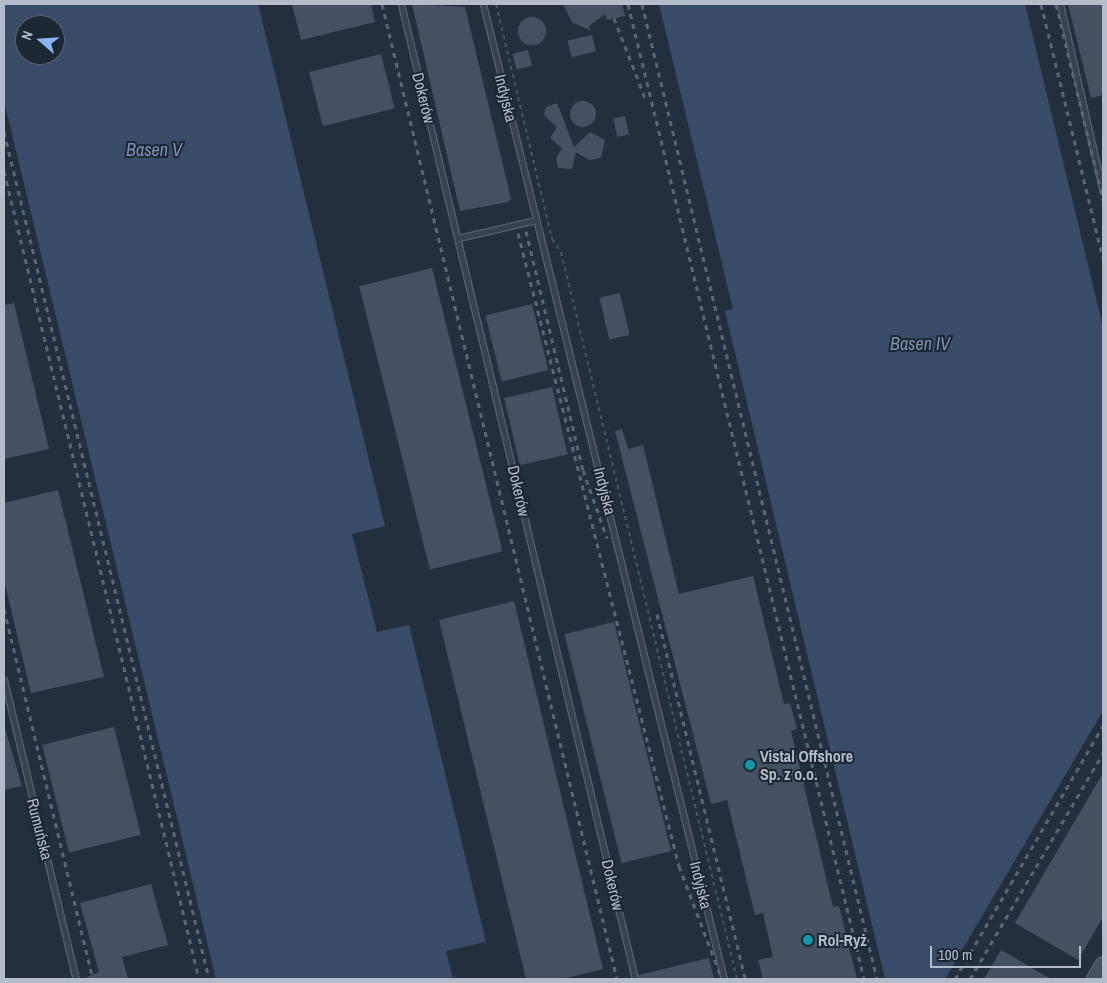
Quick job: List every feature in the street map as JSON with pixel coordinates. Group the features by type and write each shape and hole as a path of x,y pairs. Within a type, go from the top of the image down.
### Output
{"street":[{"path":"1094,979 1103,964"}],"lane":[{"name":"Dokerów","path":"401,4 636,979"},
{"name":"Indyjska","path":"483,4 724,979"},
{"path":"1060,4 1103,191"},
{"path":"458,238 536,220"},
{"name":"Rumuńska","path":"4,680 76,979"}],"path":[{"path":"496,4 552,239 561,252 737,979"}],"water":[{"name":"Basen V","path":"4,4 258,4 385,526 352,534 377,632 409,625 486,942 446,951 453,979 216,979 4,101"},
{"name":"Basen IV","path":"659,4 1025,4 1103,327 1103,711 945,979 885,979 725,311 733,309"}],"building":[{"path":"292,4 371,4 375,22 301,40"},
{"path":"412,4 465,7 511,199 508,202 460,211"},
{"path":"563,4 622,4 625,16 607,20 605,14 589,26 591,31 572,22"},
{"path":"1068,4 1103,4 1103,95 1091,98"},
{"path":"532,17 542,21 546,31 542,41 532,45 522,41 518,31 522,21"},
{"path":"592,35 596,52 571,57 568,41"},
{"path":"528,50 532,66 516,69 512,54"},
{"path":"381,54 395,108 323,126 309,72"},
{"path":"583,101 592,105 596,114 592,123 583,127 574,123 570,114 574,105"},
{"path":"557,103 574,147 590,132 605,140 601,158 589,160 576,152 572,169 558,168 556,159 562,148 550,138 557,127 544,115 546,107"},
{"path":"625,116 629,135 617,137 613,118"},
{"path":"432,268 503,551 430,569 359,286"},
{"path":"620,293 630,335 609,340 600,298"},
{"path":"14,303 49,449 4,459 4,305"},
{"path":"532,304 548,370 502,382 485,316"},
{"path":"552,387 568,454 520,465 504,398"},
{"name":"Vistal Offshore Sp. z o.o.","path":"622,429 628,449 643,445 679,594 753,576 784,704 790,703 797,729 791,731 833,907 839,906 857,979 763,979 758,960 773,957 763,913 755,915 727,800 711,804 615,431"},
{"path":"58,490 104,677 31,693 4,580 4,503"},
{"path":"514,601 603,969 562,979 526,979 439,620"},
{"path":"614,622 671,851 622,863 565,634"},
{"path":"4,725 22,786 4,790"},
{"path":"114,727 141,835 69,853 42,745"},
{"path":"1103,773 1103,917 1078,960 1015,923"},
{"path":"151,884 168,945 122,957 128,979 83,979 99,972 80,903"},
{"path":"1001,950 1051,979 984,979"},
{"path":"709,958 714,979 639,979 639,975"}],"railway":[{"path":"382,4 617,979"},
{"path":"628,4 864,979"},
{"path":"642,4 877,979"},
{"path":"1041,4 1103,259"},
{"path":"1056,4 1103,200"},
{"path":"614,18 645,98"},
{"path":"4,132 209,979"},
{"path":"4,171 199,979"},
{"path":"526,231 583,470 607,538"},
{"path":"518,233 679,866 722,979"},
{"path":"4,609 93,979"},
{"path":"657,614 745,979"},
{"path":"955,979 1103,726"},
{"path":"970,979 1103,753"}],"place":[{"name":"Vistal Offshore Sp. z o.o.","path":"750,765"},
{"name":"Rol-Ryż","path":"808,940"}]}
